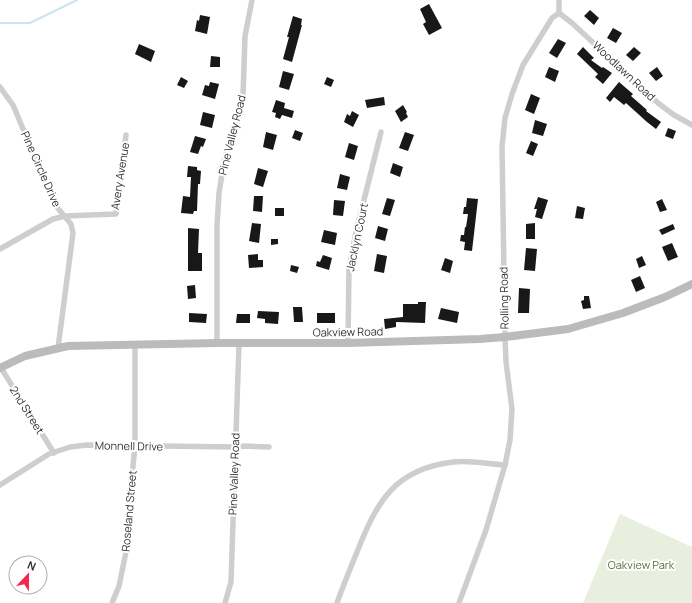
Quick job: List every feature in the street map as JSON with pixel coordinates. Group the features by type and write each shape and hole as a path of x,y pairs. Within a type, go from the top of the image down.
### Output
{"street":[{"name":"Pine Valley Road","path":"218,343 217,226 219,193 224,162 242,96 245,36 252,0"},
{"path":"559,0 559,13"},
{"name":"Woodlawn Road","path":"559,13 572,23 658,103 674,116 692,125"},
{"name":"Rolling Road","path":"459,603 486,530 510,440 512,409 504,337 502,147 505,118 512,94 524,65 552,18 559,13"},
{"name":"Pine Circle Drive","path":"0,87 13,105 55,205 72,224 73,233 58,348"},
{"name":"Jacklyn Court","path":"348,343 349,268 356,232 381,132"},
{"name":"Avery Avenue","path":"0,249 53,219 65,216 116,214 126,135"},
{"name":"Oakview Road","path":"0,368 25,356 68,346 480,340 568,329 623,313 665,297 692,284"},
{"name":"Pine Valley Road","path":"225,603 231,582 238,344"},
{"name":"Roseland Street","path":"112,603 119,586 126,552 135,446 135,345"},
{"name":"2nd Street","path":"0,368 54,453"},
{"name":"Monnell Drive","path":"0,485 54,453 70,447 87,445 269,447"},
{"path":"337,603 369,521 383,499 400,482 416,472 438,464 476,462 504,465"}],"green space":[{"name":"Oakview Park","path":"620,514 692,547 692,603 583,603"}],"building":[{"path":"429,4 442,28 429,35 423,24 426,22 420,9"},
{"path":"590,10 599,18 594,25 584,16"},
{"path":"200,15 210,17 207,34 195,31 197,20 199,21"},
{"path":"293,16 302,19 302,25 292,62 283,59"},
{"path":"613,28 622,33 616,43 607,38"},
{"path":"558,39 566,43 557,58 549,53"},
{"path":"139,44 155,51 151,62 135,54"},
{"path":"583,47 594,58 591,60 612,73 603,84 595,77 598,74 577,54"},
{"path":"634,47 641,53 633,61 626,55"},
{"path":"211,56 220,57 220,67 210,67"},
{"path":"549,67 559,71 555,82 545,77"},
{"path":"657,67 663,76 656,81 649,73"},
{"path":"283,71 294,74 289,90 279,87"},
{"path":"181,77 188,81 184,88 177,85"},
{"path":"327,77 334,80 331,87 324,84"},
{"path":"210,82 219,84 215,99 202,95 205,85 209,86"},
{"path":"619,82 633,94 631,96 647,110 646,111 661,122 656,129 626,103 624,105 614,97 610,102 606,98"},
{"path":"531,94 540,98 534,114 525,110"},
{"path":"384,97 385,105 367,108 365,100"},
{"path":"276,100 285,103 284,108 294,111 292,118 282,115 280,119 275,117 276,113 272,112"},
{"path":"403,105 408,117 401,122 395,111"},
{"path":"352,111 359,115 353,127 344,122 347,114 350,116"},
{"path":"203,112 215,115 212,128 200,125"},
{"path":"535,120 547,124 543,136 532,133"},
{"path":"668,128 676,131 673,139 665,136"},
{"path":"295,130 303,133 300,141 292,138"},
{"path":"266,132 277,135 273,150 263,147"},
{"path":"405,132 414,135 408,151 399,148"},
{"path":"195,136 206,139 198,154 190,152"},
{"path":"531,141 538,144 533,156 526,153"},
{"path":"349,143 358,146 354,160 345,157"},
{"path":"393,163 403,167 400,177 390,173"},
{"path":"188,166 197,167 197,170 201,171 200,184 198,184 197,211 194,211 193,214 181,213 183,196 190,197 191,177 187,177"},
{"path":"258,168 268,171 263,187 254,184"},
{"path":"340,174 350,177 347,190 337,188"},
{"path":"254,196 263,196 262,212 253,211"},
{"path":"538,197 548,200 542,219 535,217 537,209 534,209"},
{"path":"387,198 395,200 390,216 382,214"},
{"path":"467,198 478,199 472,251 464,250 465,242 460,241 461,235 464,235 466,227 468,214 463,214 464,207 466,207"},
{"path":"662,199 667,210 660,212 656,202"},
{"path":"334,200 345,201 343,216 333,215"},
{"path":"577,206 585,208 583,219 575,218"},
{"path":"275,208 284,208 284,216 275,216"},
{"path":"252,223 261,224 259,243 249,241"},
{"path":"535,223 535,239 526,239 526,224"},
{"path":"673,224 675,229 662,235 659,230"},
{"path":"378,226 388,229 385,241 375,238"},
{"path":"188,228 199,229 198,253 202,253 202,271 188,271"},
{"path":"324,230 337,233 335,245 321,242"},
{"path":"271,239 278,239 278,244 271,245"},
{"path":"672,243 678,257 668,261 662,247"},
{"path":"526,248 537,249 535,271 524,270"},
{"path":"258,254 258,260 263,260 263,267 249,268 248,255"},
{"path":"377,254 387,256 384,273 374,271"},
{"path":"323,255 332,258 329,270 316,266 317,261 320,262"},
{"path":"642,256 646,265 639,268 636,259"},
{"path":"445,258 453,261 450,273 441,270"},
{"path":"291,265 299,267 297,273 290,271"},
{"path":"640,276 645,288 636,292 631,280"},
{"path":"195,285 196,298 188,299 187,286"},
{"path":"519,288 530,289 529,313 518,313"},
{"path":"584,296 589,296 591,308 583,309 581,301 584,300"},
{"path":"418,302 426,302 425,323 396,322 396,327 385,329 384,319 403,317 403,304 418,304"},
{"path":"293,307 302,307 303,322 294,322"},
{"path":"441,308 459,312 457,323 438,319"},
{"path":"258,311 279,312 278,324 265,323 265,319 257,318"},
{"path":"189,313 207,314 206,323 189,322"},
{"path":"317,313 335,313 335,323 317,323"},
{"path":"237,314 250,314 250,323 236,323"}],"waterway":[{"path":"0,23 30,23 77,0"}]}
